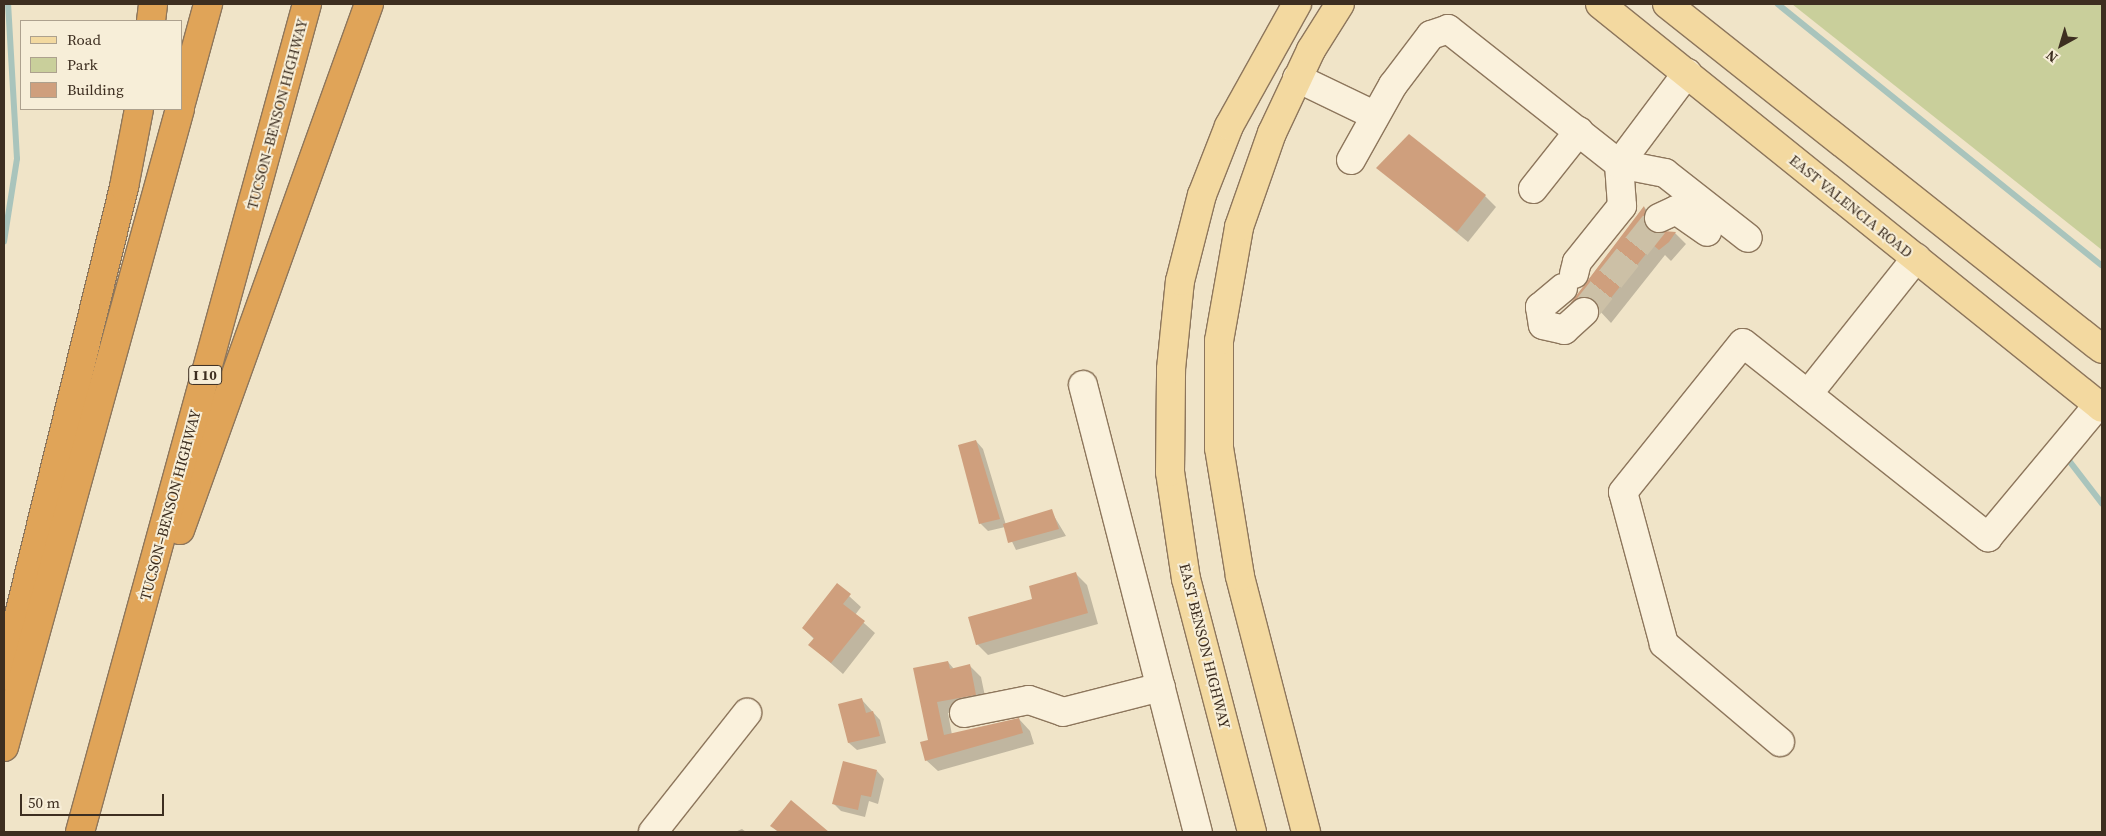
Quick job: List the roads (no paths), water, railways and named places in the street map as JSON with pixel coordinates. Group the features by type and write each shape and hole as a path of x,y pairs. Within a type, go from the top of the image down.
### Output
{"highway":[{"path":"151,20 153,4"},
{"path":"182,99 208,4"},
{"name":"TUCSON–BENSON HIGHWAY","path":"80,832 307,4"},
{"path":"103,746 369,4"},
{"path":"4,676 124,187 139,110"},
{"path":"4,747 180,110"}],"main road":[{"name":"EAST BENSON HIGHWAY","path":"1252,832 1186,579 1170,472 1171,369 1180,280 1202,195 1229,126 1296,4"},
{"path":"1306,832 1240,576 1219,448 1219,341 1239,227 1297,78 1340,4"},
{"name":"EAST VALENCIA ROAD","path":"1600,4 2100,406"},
{"path":"1667,4 2102,349"}],"street":[{"path":"1352,160 1374,115 1431,35 1448,29 1619,164 1665,173 1748,238"},
{"path":"1584,312 1559,332 1540,321 1540,307 1622,206 1619,164 1687,73"},
{"path":"1297,78 1374,115"},
{"path":"1533,188 1578,131"},
{"path":"1659,218 1676,210 1707,232"},
{"path":"1808,394 1916,258"},
{"path":"1780,742 1664,644 1623,492 1743,343 1988,537 2100,406"},
{"path":"1082,385 1198,832"},
{"path":"964,713 1029,700 1063,712 1160,687"},
{"path":"653,832 747,713"}],"waterway":[{"path":"4,242 17,159 8,4"},
{"path":"1778,4 2102,265"},
{"path":"2065,455 2102,503"}],"tunnel":[{"path":"1584,312 1659,218"}]}
